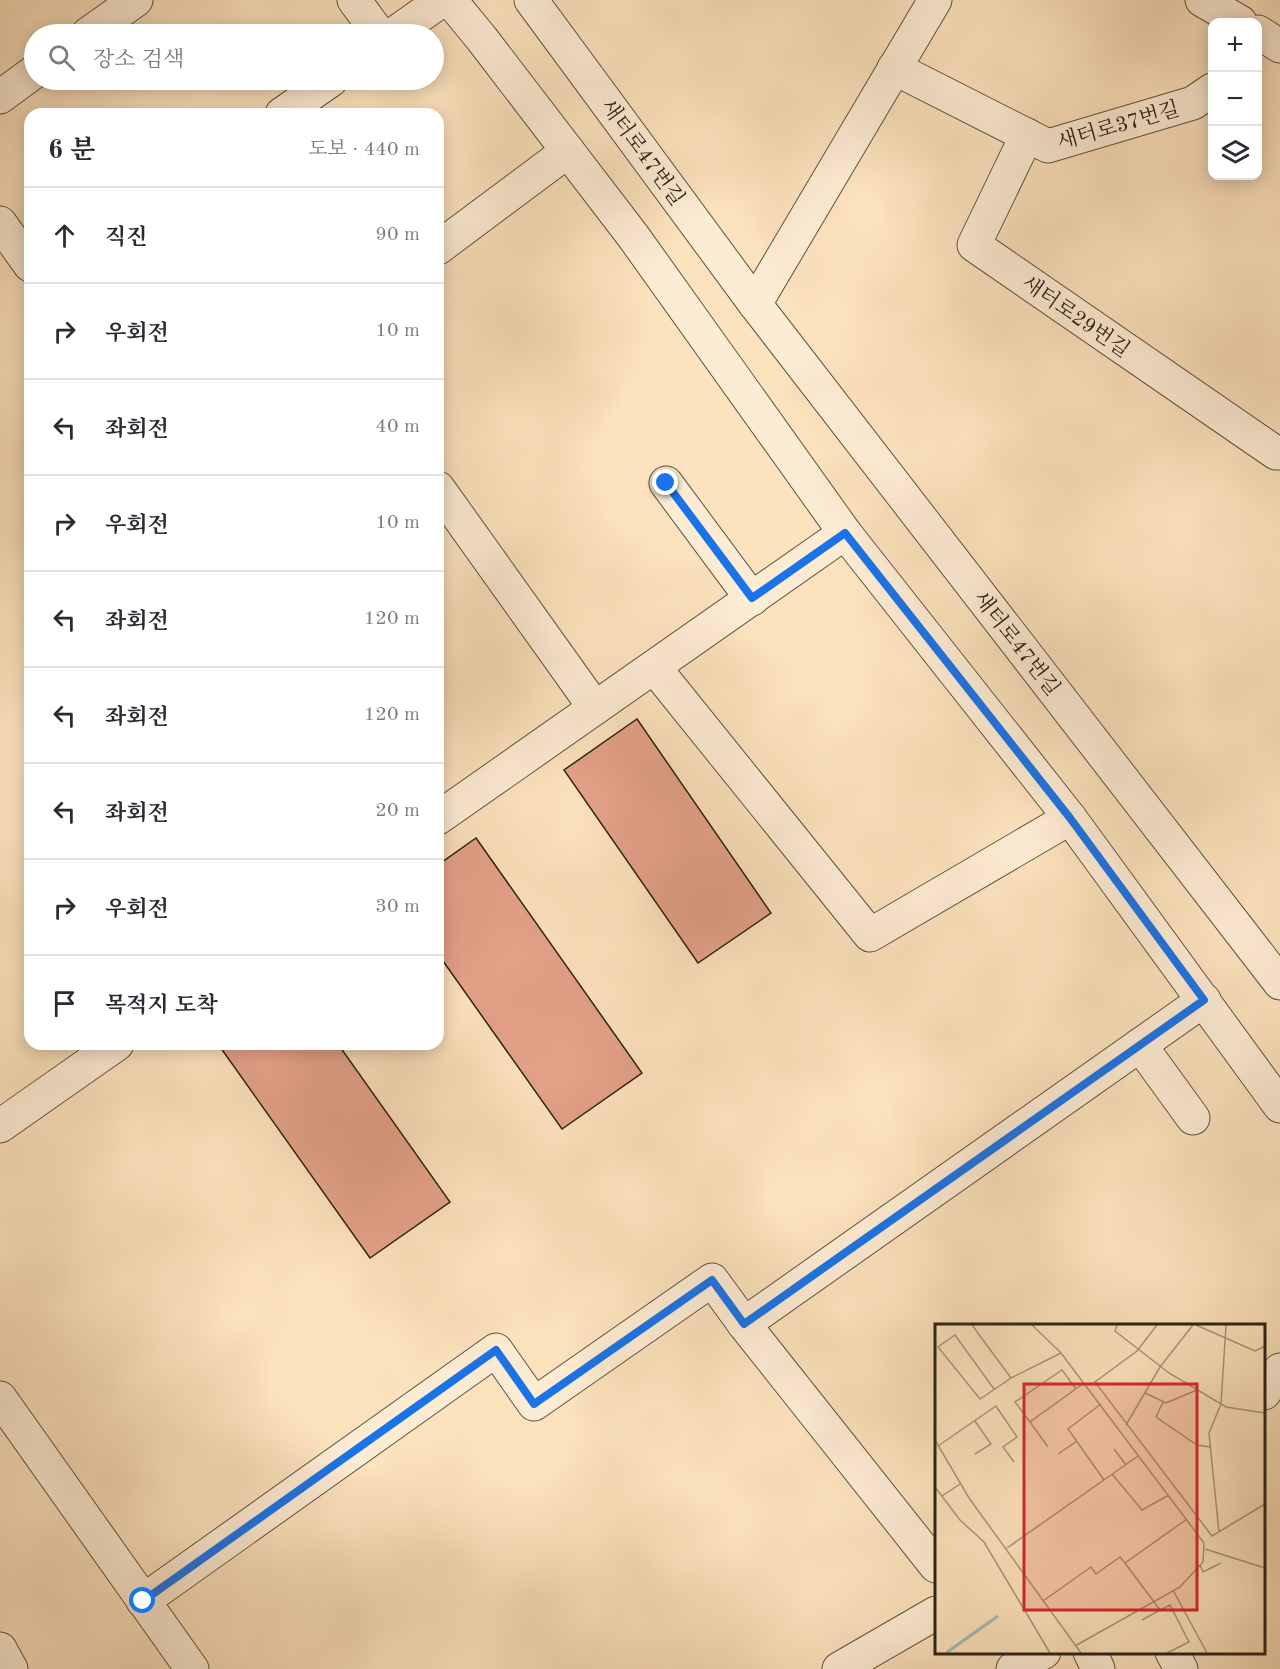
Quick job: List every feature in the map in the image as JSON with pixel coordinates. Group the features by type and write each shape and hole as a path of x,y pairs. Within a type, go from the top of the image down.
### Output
{"street":[{"path":"102,24 136,0"},
{"path":"354,0 371,24"},
{"path":"408,24 442,0"},
{"path":"450,0 633,236 845,533 1070,818 1280,1106"},
{"name":"새터로47번길","path":"531,0 755,304 1280,983"},
{"path":"755,304 935,0"},
{"path":"1202,0 1233,18"},
{"name":"새터로37번길","path":"894,68 1048,146 1193,103 1208,93"},
{"path":"0,97 24,79"},
{"path":"291,108 317,90"},
{"name":"새터로29번길","path":"1027,135 974,245 1266,446 1280,453"},
{"path":"444,244 568,151"},
{"path":"0,223 24,257"},
{"path":"666,483 752,598"},
{"path":"444,496 595,708"},
{"path":"444,815 845,533"},
{"path":"654,667 870,935 1070,818"},
{"path":"744,1324 1204,1000"},
{"path":"1140,1045 1193,1118"},
{"path":"0,1126 108,1050"},
{"path":"143,1601 496,1350 534,1404 712,1280 744,1324 935,1565"},
{"path":"1265,1390 1280,1370"},
{"path":"0,1398 192,1669"},
{"path":"839,1669 935,1614"},
{"path":"0,1649 11,1669"},
{"path":"994,1654 1002,1669"},
{"path":"1012,1669 1042,1654"},
{"path":"1090,1654 1098,1669"},
{"path":"1173,1654 1181,1669"}],"building":[{"path":"637,719 771,913 698,963 564,770"},
{"path":"476,838 642,1073 562,1129 444,962 444,861"},
{"path":"222,1050 342,1050 450,1202 370,1258"}],"route":[{"path":"143,1601 496,1350 534,1404 712,1280 744,1324 1204,1000 1070,818 845,533 752,598 666,483"}]}
